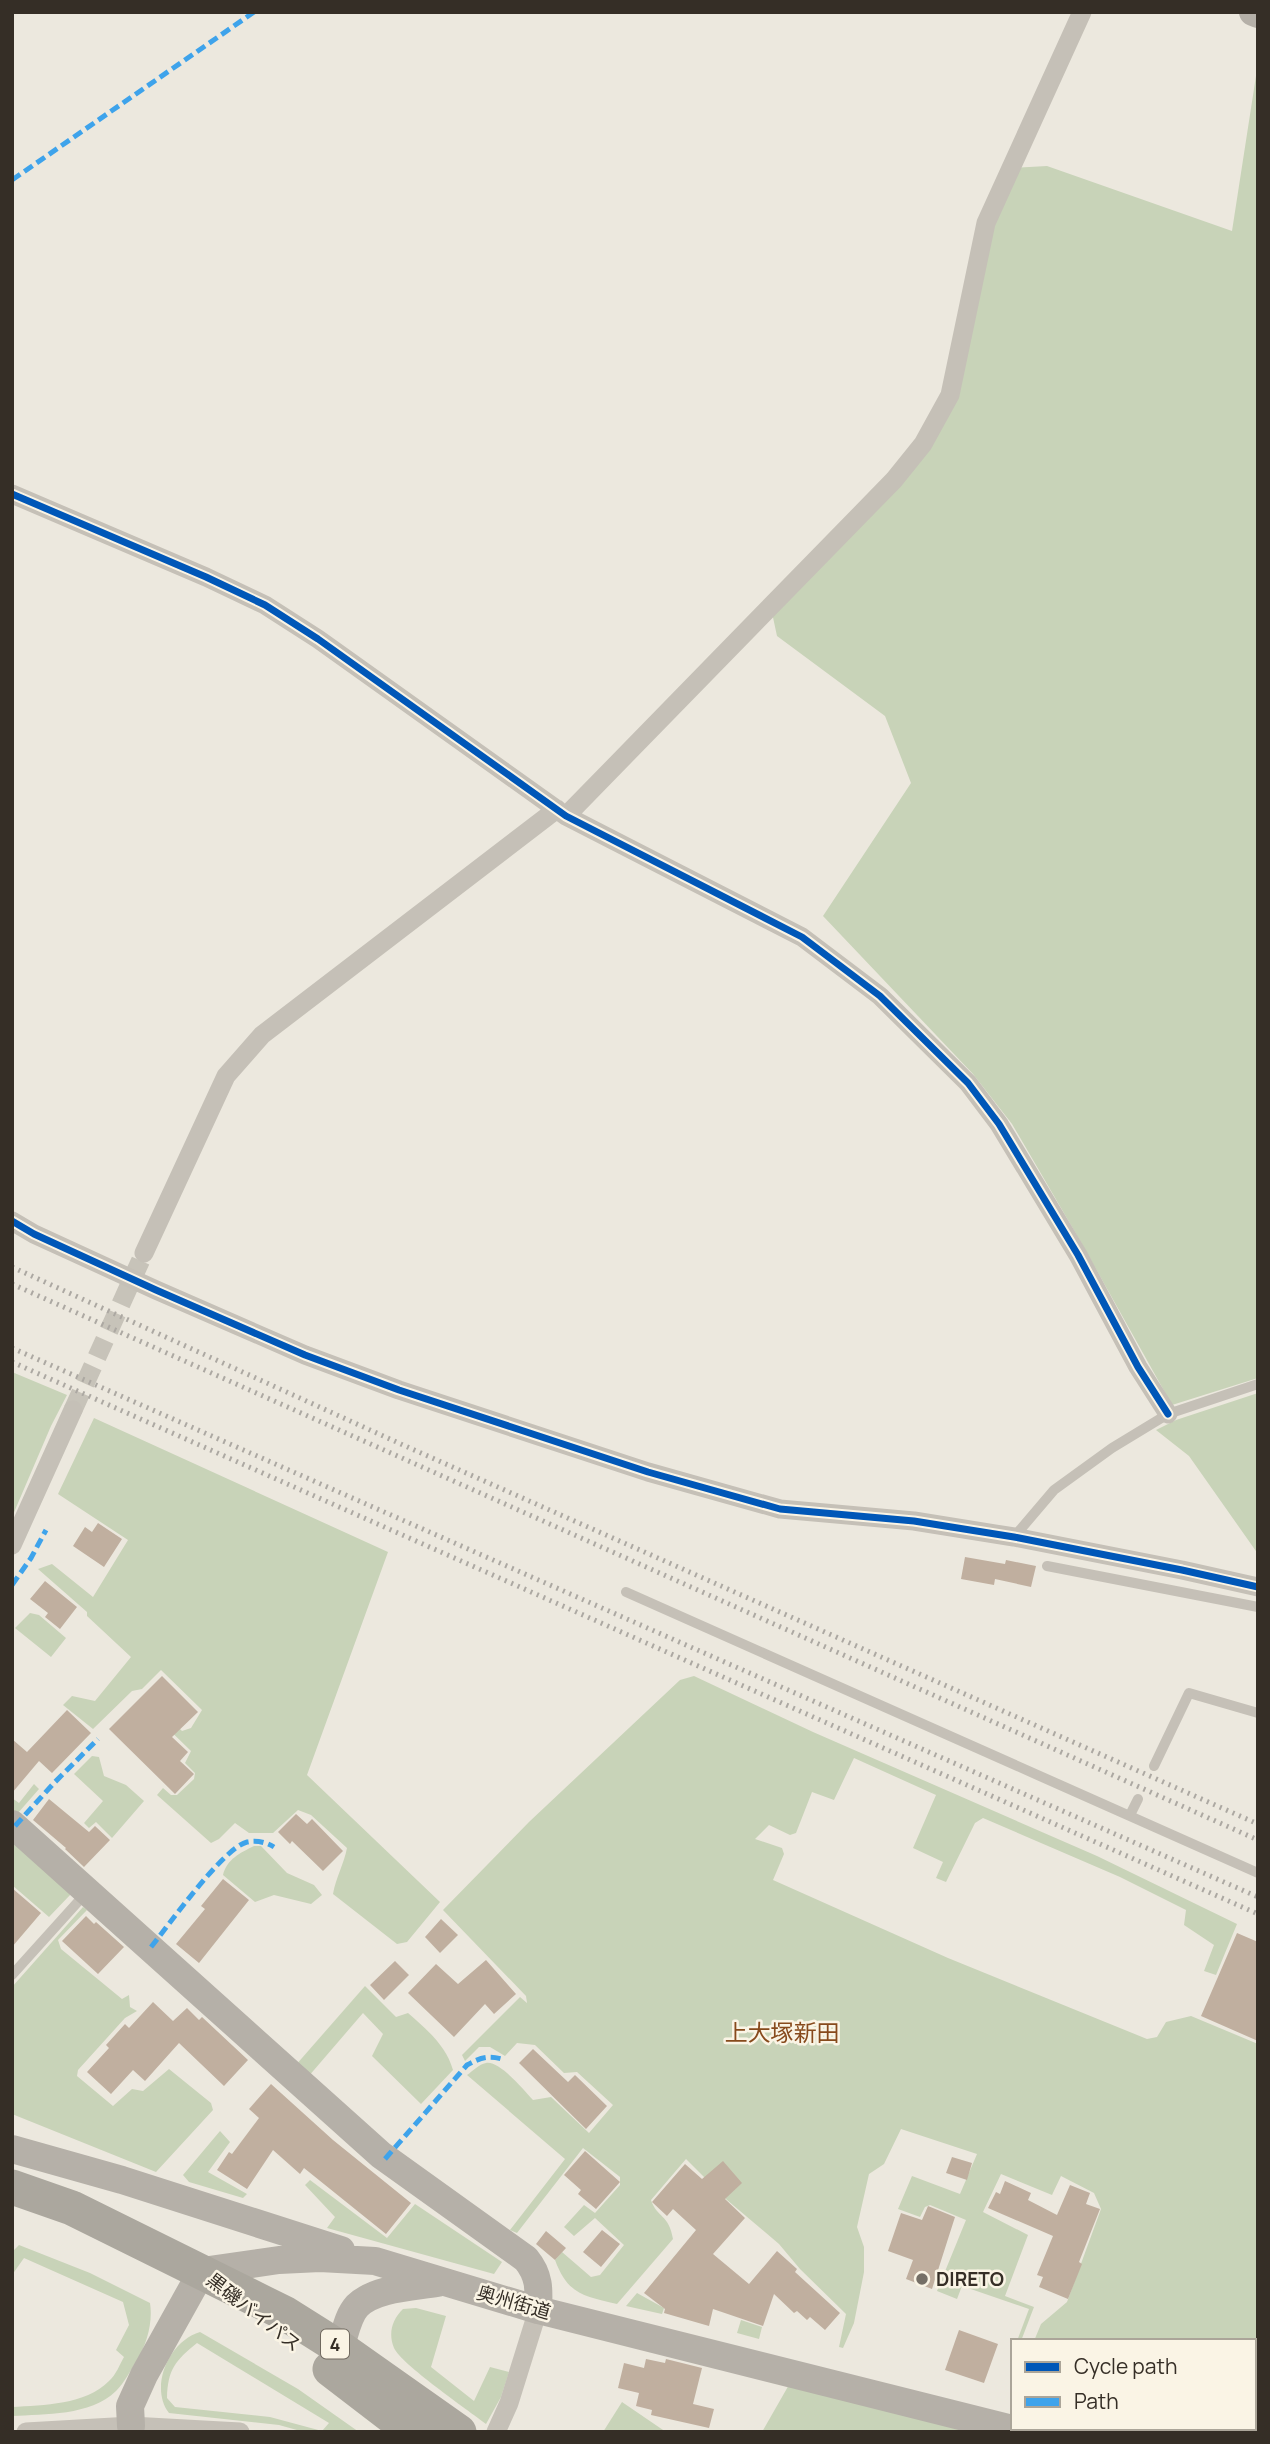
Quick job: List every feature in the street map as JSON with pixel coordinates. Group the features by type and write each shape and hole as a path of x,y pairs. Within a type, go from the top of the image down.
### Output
{"highway":[{"name":"4","path":"12,2187 72,2208 202,2271"},
{"name":"黒磯バイパス","path":"202,2271 286,2314 340,2348 459,2432"},
{"name":"黒磯バイパス","path":"202,2271 271,2328 412,2432"}],"main road":[{"path":"12,1824 381,2155 526,2259 535,2270 539,2283 538,2310"},
{"path":"12,2149 122,2180 375,2261"},
{"name":"奥州街道","path":"202,2271 279,2260 320,2258 375,2261 538,2310 1011,2429"},
{"path":"131,2426 130,2406 144,2375 202,2271"},
{"path":"340,2348 357,2306 377,2295 446,2282"}],"street":[{"path":"144,1253 226,1076 262,1035 562,813 894,480 923,444 950,395 986,223 1082,12"},
{"path":"12,494 265,605 318,639 562,813 802,937 880,996 968,1083 999,1124 1078,1255 1138,1367 1168,1414"},
{"path":"12,1221 34,1234 305,1356 648,1472 780,1509 914,1521 1014,1537 1258,1587"},
{"path":"12,1545 73,1410"},
{"path":"496,2432 509,2403 538,2310"},
{"path":"26,2432 131,2426 224,2429 240,2432"}],"lane":[{"path":"1014,1537 1054,1490 1112,1448 1168,1414 1258,1384"},
{"path":"1047,1566 1258,1607"},
{"path":"626,1592 1258,1873"},
{"path":"1154,1766 1189,1693 1258,1713"},
{"path":"1130,1815 1138,1798"},
{"path":"12,1975 87,1891"}],"green space":[{"path":"1258,63 1258,1378 1172,1405 1012,1124 973,1074 823,916 911,783 885,716 777,636 771,608 896,478 950,395 986,225 1011,168 1047,166 1232,231"},
{"path":"12,1372 67,1395 12,1517"},
{"path":"1258,1393 1258,1554 1189,1456 1156,1430 1176,1420"},
{"path":"94,1418 388,1552 307,1775 440,1902 407,1942 397,1944 333,1894 347,1848 311,1815 298,1810 273,1833 249,1833 235,1823 211,1843 157,1795 163,1788 171,1795 177,1795 194,1779 195,1773 185,1763 191,1751 154,1715 160,1709 182,1731 191,1728 202,1710 161,1670 142,1689 132,1691 93,1729 63,1705 72,1696 95,1701 131,1657 87,1616 87,1612 38,1569 52,1564 93,1597 128,1540 58,1494"},
{"path":"30,1613 39,1615 66,1638 51,1657 15,1628"},
{"path":"694,1676 813,1732 1097,1856 1237,1924 1216,1975 1204,1971 1214,1945 1184,1925 1186,1910 1120,1877 983,1818 975,1823 946,1882 936,1878 943,1862 913,1848 936,1795 854,1758 834,1800 812,1792 796,1833 790,1835 769,1825 755,1839 782,1848 784,1854 773,1880 948,1958 1147,2039 1157,2037 1166,2022 1191,2016 1258,2044 1258,2432 1135,2430 1256,2430 1256,2339 1035,2339 1041,2324 1067,2302 1101,2209 1094,2193 1061,2176 1052,2195 1001,2174 983,2212 1028,2235 1005,2296 1034,2307 1022,2339 1018,2339 1029,2309 962,2286 957,2299 937,2291 966,2220 930,2205 925,2207 920,2217 898,2209 912,2176 960,2194 977,2154 901,2129 884,2164 869,2174 857,2227 864,2247 864,2272 854,2323 843,2348 839,2347 846,2314 800,2269 779,2244 727,2200 686,2159 651,2200 669,2225 673,2239 617,2304 579,2292 566,2281 555,2260 562,2252 591,2277 600,2275 624,2245 595,2218 574,2236 564,2227 584,2205 595,2213 620,2185 620,2177 583,2148 517,2233 510,2230 565,2159 467,2075 486,2063 498,2066 533,2100 551,2097 589,2133 613,2105 577,2072 564,2073 535,2045 517,2043 505,2056 490,2047 479,2047 465,2061 462,2055 520,1997 527,2003 526,1996 443,1910 529,1822 680,1680"},
{"path":"92,1756 99,1757 104,1776 126,1785 144,1801 112,1838 96,1822 89,1828 84,1823 103,1801 74,1774"},
{"path":"34,1784 39,1789 18,1813 12,1809 12,1798 19,1803"},
{"path":"12,1840 71,1894 49,1917 12,1885"},
{"path":"254,1846 261,1846 287,1873 314,1885 322,1895 311,1904 274,1895 255,1902 223,1875 231,1861"},
{"path":"83,1907 87,1910 58,1940 61,1949 122,1999 129,1995 130,2007 137,2011 125,2018 78,2070 77,2076 113,2106 132,2089 143,2091 169,2069 211,2103 213,2110 156,2172 12,2114 12,1987"},
{"path":"365,1986 396,2017 408,2013 415,2019 435,2038 450,2061 453,2070 421,2104 372,2056 383,2034 363,2013 308,2077 295,2066"},
{"path":"220,2131 230,2142 208,2172 247,2194 243,2198 189,2182 183,2175"},
{"path":"310,2180 387,2238 415,2204 502,2262 494,2274 327,2228 335,2217 305,2185"},
{"path":"19,2245 90,2273 150,2303 150,2325 144,2347 122,2384 105,2399 67,2412 12,2416 12,2407 64,2402 99,2389 114,2376 124,2357 116,2350 129,2325 123,2302 24,2258 12,2275 12,2252"},
{"path":"637,2293 664,2308 662,2314 626,2306"},
{"path":"416,2308 446,2316 431,2367 474,2401 490,2367 509,2372 501,2397 486,2424 421,2375 394,2348 391,2332 396,2318 403,2309"},
{"path":"741,2320 762,2327 759,2339 737,2333"},
{"path":"200,2332 298,2389 359,2432 304,2432 279,2425 169,2413 161,2391 165,2366 179,2345","holes":["197,2343 329,2423 322,2431 270,2417 175,2407 167,2398 171,2373 183,2355"]},
{"path":"790,2383 982,2432 762,2432"},
{"path":"622,2402 666,2432 603,2432"}],"building":[{"path":"98,1523 122,1539 104,1567 73,1546 85,1527 92,1532"},
{"path":"965,1557 1005,1564 1006,1560 1036,1566 1031,1587 995,1579 994,1585 961,1579"},
{"path":"45,1581 77,1607 60,1629 45,1617 48,1613 30,1599"},
{"path":"162,1676 198,1712 172,1737 188,1752 180,1761 194,1774 175,1794 109,1729"},
{"path":"67,1710 91,1733 52,1773 39,1761 12,1793 12,1739 27,1752"},
{"path":"49,1799 89,1832 95,1826 110,1840 84,1867 33,1820"},
{"path":"296,1814 307,1824 312,1819 343,1851 323,1871 292,1841 290,1844 278,1832"},
{"path":"223,1879 249,1900 199,1963 176,1944 205,1909 201,1906"},
{"path":"12,1888 41,1913 12,1947"},
{"path":"86,1916 124,1947 98,1974 62,1941"},
{"path":"441,1919 458,1935 440,1953 425,1937"},
{"path":"1237,1933 1258,1942 1258,2041 1201,2016"},
{"path":"486,1960 516,1994 494,2014 485,2004 454,2037 408,1993 436,1964 458,1984"},
{"path":"395,1961 409,1975 384,2000 370,1985"},
{"path":"153,2002 173,2021 187,2008 199,2020 202,2017 248,2060 224,2086 179,2043 145,2081 133,2070 111,2094 87,2072 109,2048 106,2045 125,2024 129,2028"},
{"path":"533,2049 568,2082 575,2075 607,2106 586,2129 519,2063"},
{"path":"271,2084 333,2140 411,2203 386,2234 304,2168 300,2174 273,2150 247,2189 217,2170 259,2118 249,2109"},
{"path":"585,2151 620,2182 596,2209 578,2194 581,2190 564,2175"},
{"path":"952,2157 972,2163 967,2180 946,2173"},
{"path":"723,2161 742,2183 725,2199 745,2218 713,2254 749,2284 777,2251 797,2269 795,2272 840,2313 825,2330 810,2317 807,2320 797,2311 794,2313 774,2294 763,2326 713,2309 709,2326 664,2313 665,2309 644,2293 696,2230 673,2209 667,2216 652,2202 685,2164 702,2179"},
{"path":"1005,2181 1031,2193 1028,2200 1057,2215 1070,2185 1090,2193 1086,2204 1100,2209 1068,2299 1039,2287 1043,2277 1037,2275 1053,2236 988,2208 996,2192 1000,2194"},
{"path":"928,2206 955,2217 932,2289 906,2279 913,2260 888,2251 901,2213 922,2220"},
{"path":"602,2230 620,2244 601,2267 583,2252"},
{"path":"546,2231 566,2248 555,2260 536,2244"},
{"path":"959,2330 998,2344 984,2383 945,2370"},
{"path":"646,2359 665,2363 666,2359 702,2368 693,2404 714,2409 709,2428 651,2415 652,2410 636,2406 639,2393 618,2388 624,2363 644,2368"}],"tunnel":[{"path":"73,1410 144,1253"}],"railway":[{"path":"12,1267 403,1445 1258,1824"},
{"path":"12,1284 1258,1840"},
{"path":"12,1348 1258,1897"},
{"path":"12,1362 1258,1914"}],"marked path":[{"path":"12,180 254,12"},
{"path":"12,1585 46,1530"},
{"path":"15,1826 98,1739"},
{"path":"151,1947 211,1872 237,1847 254,1841 274,1847"},
{"path":"385,2159 467,2065 484,2058 502,2059"}],"cycle path":[{"path":"12,494 265,605 318,639 566,816 802,937 880,996 968,1083 999,1124 1078,1255 1138,1367 1168,1414"},
{"path":"12,1221 34,1234 156,1290 305,1355 399,1390 648,1472 780,1509 914,1521 1014,1537 1258,1587"}],"place":[{"name":"DIRETO","path":"922,2279"}],"district":[{"name":"上大塚新田","path":"782,2032"}]}
